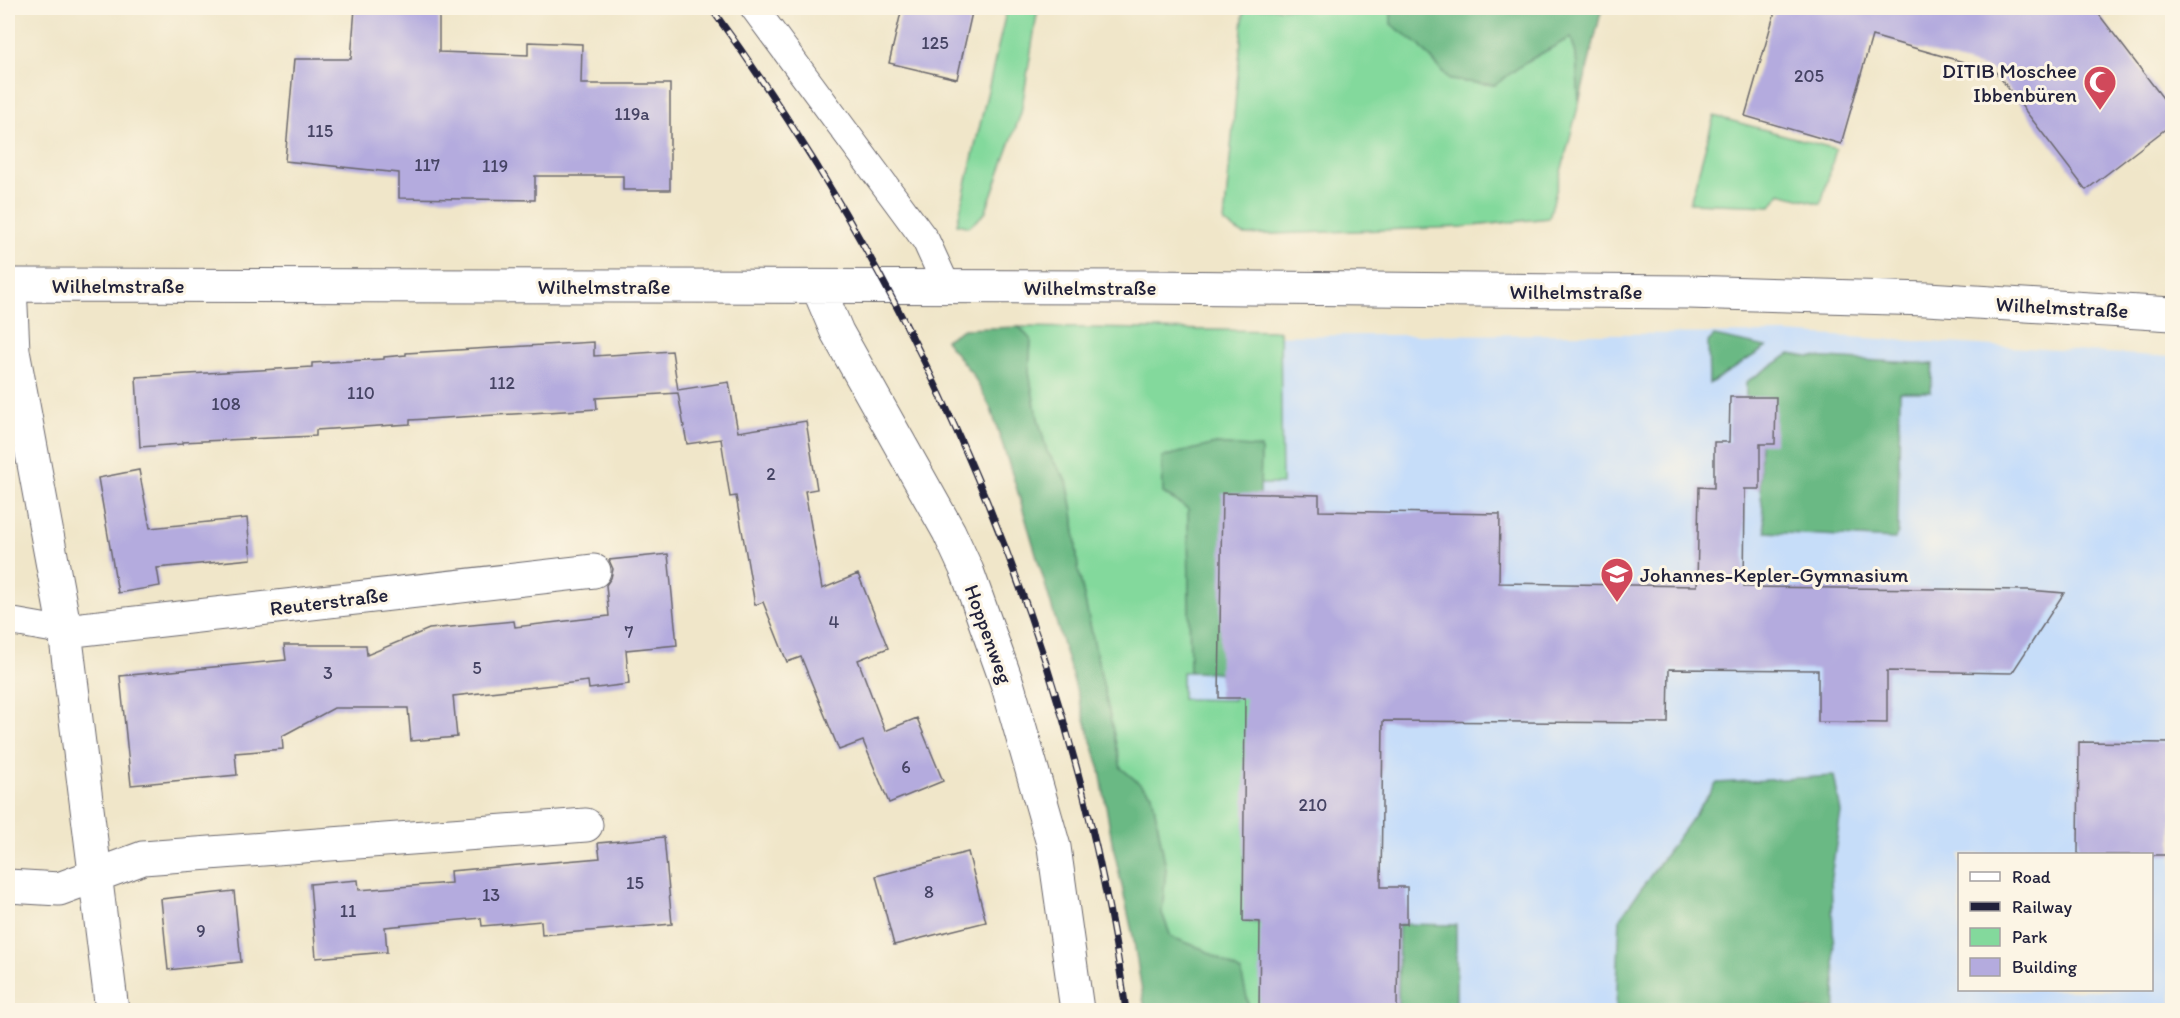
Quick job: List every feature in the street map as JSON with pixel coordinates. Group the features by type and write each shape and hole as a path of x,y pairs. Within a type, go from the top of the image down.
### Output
{"street":[{"name":"Wilhelmstraße","path":"9,285 947,287 1688,292 1927,299 2172,314"},
{"path":"9,285 14,351 64,631 112,1011"},
{"name":"Hoppenweg","path":"818,287 837,332 948,532 966,571 997,654 1054,847 1077,1011"},
{"name":"Reuterstraße","path":"64,631 594,571"},
{"path":"8,886 59,889 143,858 586,825"}],"lane":[{"path":"754,8 927,241 947,287"},
{"name":"Reuterstraße","path":"8,621 64,631"}],"shaded area":[{"name":"Johannes-Kepler-Gymnasium","path":"1786,333 2172,357 2172,1010 1145,1010 1133,936 1112,841 1100,770 992,337"}],"green space":[{"path":"1007,8 1038,8 1021,113 985,213 969,227 957,224"},
{"path":"1244,8 1391,8 1392,24 1419,45 1450,80 1494,85 1526,62 1571,37 1576,54 1579,103 1549,218 1463,227 1244,235 1224,223"},
{"path":"1391,8 1602,8 1579,103 1576,54 1571,37 1526,62 1495,85 1450,80 1419,45 1391,24"},
{"path":"1714,116 1836,149 1821,204 1780,193 1771,206 1690,203"},
{"path":"1019,327 1280,331 1282,484 1260,484 1261,449 1216,444 1162,457 1188,509 1190,672 1182,672 1182,699 1234,700 1234,693 1248,693 1245,922 1263,923 1262,1010 1248,1010 1248,1002 1203,949 1171,937 1162,913 1166,869 1152,795 1121,768 1078,569 1073,511 1067,481 1047,452 1035,407 1029,372 1031,340"},
{"path":"1019,327 1031,340 1029,372 1035,407 1047,452 1067,481 1073,511 1078,569 1121,768 1152,794 1166,869 1162,913 1171,937 1203,949 1241,972 1248,1010 1145,1010 1133,936 1112,841 1100,770 1016,486 991,409 973,375 945,340 963,329"},
{"path":"1714,336 1767,347 1709,384 1708,342"},
{"path":"1790,354 1933,364 1931,392 1900,392 1898,533 1895,539 1766,532 1760,489 1760,444 1746,397 1746,382"},
{"path":"1216,444 1261,448 1260,496 1222,673 1190,672 1188,509 1163,493 1162,457"},
{"path":"1834,776 1841,812 1831,877 1836,1010 1616,1010 1620,918 1717,783"},
{"path":"1399,924 1456,925 1456,1010 1398,1010"}],"building":[{"path":"355,8 439,8 439,52 528,55 528,42 582,44 581,84 670,84 670,190 623,190 623,176 535,176 535,200 399,198 399,173 285,161 294,59 351,59"},
{"path":"902,8 973,8 957,79 889,63"},
{"path":"1776,8 2094,8 2172,110 2172,124 2086,190 1995,71 1872,36 1841,144 1745,116"},
{"path":"594,342 594,356 672,351 678,390 729,382 738,432 806,421 817,489 805,491 822,589 858,574 888,648 858,660 885,731 917,718 943,781 889,803 863,741 839,750 801,657 787,662 763,602 755,605 736,496 730,497 721,439 687,444 678,393 596,398 597,409 410,420 410,424 316,430 316,436 182,442 182,444 140,447 136,377 312,367 312,363 384,359 384,357 406,355 406,353"},
{"name":"Johannes-Kepler-Gymnasium","path":"1730,397 1776,397 1775,444 1760,444 1760,489 1745,489 1744,587 2028,590 2064,593 2012,673 1887,671 1887,723 1818,722 1818,670 1669,669 1668,723 1383,721 1381,887 1407,887 1407,924 1398,924 1397,1011 1259,1011 1260,922 1243,921 1245,698 1219,698 1222,493 1319,495 1319,511 1500,514 1499,583 1697,586 1699,487 1714,488 1714,442 1729,442"},
{"path":"139,470 150,528 247,518 251,559 157,568 160,586 118,593 98,478"},
{"path":"668,554 677,645 626,650 629,684 589,689 588,681 453,696 457,737 411,741 408,708 334,708 282,736 283,749 235,753 237,775 131,785 120,676 286,660 284,645 366,645 367,655 429,629 514,621 515,627 609,616 606,585 613,569 609,560"},
{"path":"2079,742 2172,743 2172,855 2078,853"},
{"path":"664,837 672,924 542,935 541,921 482,926 481,918 385,927 387,952 316,958 310,884 358,880 359,890 451,883 450,871 600,858 598,843"},
{"path":"968,852 986,922 894,945 876,876"},
{"path":"234,891 241,962 168,970 161,899"}],"railway":[{"path":"711,8 788,120 859,238 923,359 980,484 1029,612 1070,743 1102,876 1126,1010"}],"place":[{"name":"DITIB Moschee Ibbenbüren","path":"2100,111"},
{"name":"Johannes-Kepler-Gymnasium","path":"1617,603"}]}
